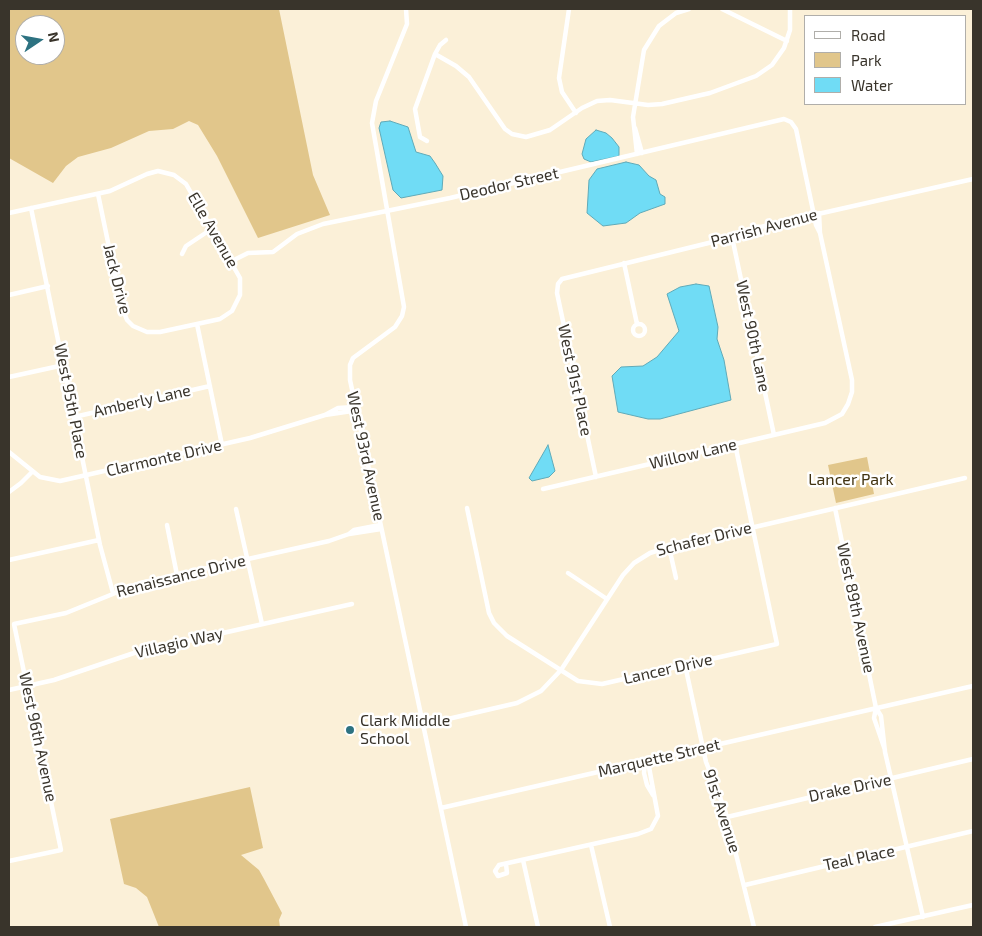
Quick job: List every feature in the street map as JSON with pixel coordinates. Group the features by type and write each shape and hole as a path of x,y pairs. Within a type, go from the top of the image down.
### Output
{"street":[{"name":"West 93rd Avenue","path":"406,9 408,18 406,27 376,100 372,116 372,131 404,307 402,316 395,327 353,358 350,372 422,725 466,927"},
{"path":"569,9 559,78 562,92 576,114"},
{"path":"640,153 634,127 634,103 642,54 649,39 665,20 688,9"},
{"path":"722,9 787,41"},
{"path":"435,54 466,74 500,123 512,134 526,137 560,126 589,104 600,101 662,104 710,93 746,81 772,65 787,41 791,25 790,9"},
{"path":"427,141 420,137 415,109 435,54 440,45 446,40"},
{"name":"Deodor Street","path":"232,261 248,253 272,252 297,234 324,224 386,212 776,120 791,122 796,130 816,214"},
{"name":"Elle Avenue","path":"98,194 122,187 147,174 158,171 174,175 186,184 232,261 241,284 239,301 226,316 197,324"},
{"name":"Parrish Avenue","path":"558,284 562,279 571,276 732,237 756,228 973,179"},
{"path":"9,212 98,194"},
{"name":"Jack Drive","path":"98,194 120,305 127,320 141,330 153,333 197,324"},
{"name":"West 95th Place","path":"31,208 106,575 113,593"},
{"name":"Willow Lane","path":"543,489 824,423 842,414 852,392 852,380 816,214"},
{"path":"182,254 186,246 213,228"},
{"name":"West 90th Lane","path":"732,237 774,435"},
{"path":"624,263 637,324"},
{"name":"West 91st Place","path":"558,284 557,293 596,477"},
{"path":"9,295 48,286"},
{"path":"197,324 222,444"},
{"path":"9,378 64,365"},
{"name":"Amberly Lane","path":"74,417 210,386"},
{"name":"Clarmonte Drive","path":"9,452 32,472 43,479 56,482 250,438 325,415 352,411 356,407"},
{"path":"734,444 752,527"},
{"path":"9,492 21,484 32,472"},
{"name":"Schafer Drive","path":"422,725 517,703 541,691 561,670 623,575 634,563 650,553 752,527 965,478"},
{"name":"Lancer Drive","path":"467,508 489,613 494,623 507,636 578,682 602,684 777,644 752,527"},
{"name":"West 89th Avenue","path":"835,508 876,708 881,716 886,752 923,917"},
{"path":"236,510 262,624"},
{"path":"166,525 177,575"},
{"name":"Renaissance Drive","path":"14,624 66,613 136,584 329,541 349,534 381,527"},
{"path":"9,560 99,540"},
{"path":"669,547 676,578"},
{"path":"568,573 607,599"},
{"name":"Villagio Way","path":"9,690 69,676 134,653 352,604"},
{"name":"West 96th Avenue","path":"9,861 61,850 14,624"},
{"name":"91st Avenue","path":"685,665 703,748 711,776 727,817 754,927"},
{"name":"Marquette Street","path":"441,808 973,686"},
{"name":"Drake Drive","path":"727,817 817,794 892,780 973,759"},
{"path":"506,864 645,832 656,822 658,816 650,766 645,761"},
{"name":"Teal Place","path":"745,885 828,864 973,832"},
{"path":"591,844 610,927"},
{"path":"523,860 538,927"},
{"path":"875,927 973,905"}],"green space":[{"path":"9,9 279,9 313,175 330,215 258,238 217,156 198,125 189,121 173,129 149,131 111,148 78,157 66,166 53,183 9,158"},
{"name":"Lancer Park","path":"867,457 874,494 836,503 828,465"},
{"path":"250,787 263,848 241,855 259,870 264,879 282,913 279,920 280,927 159,927 147,897 136,888 124,884 110,819"}],"water":[{"path":"390,121 408,127 416,152 430,156 443,176 442,190 401,198 393,190 379,128 381,122"},
{"path":"596,130 606,133 612,138 619,147 619,156 591,162 584,159 582,154 586,139"},
{"path":"626,162 639,165 649,176 656,180 660,194 665,197 665,204 640,213 626,223 603,226 587,213 589,180 597,169"},
{"path":"696,284 709,286 718,327 717,339 724,360 731,400 660,419 648,419 618,412 612,376 621,367 643,366 657,357 679,331 667,294 680,287"},
{"path":"548,445 555,471 549,477 532,481 529,478"}],"place":[{"name":"Clark Middle School","path":"350,730"}]}
